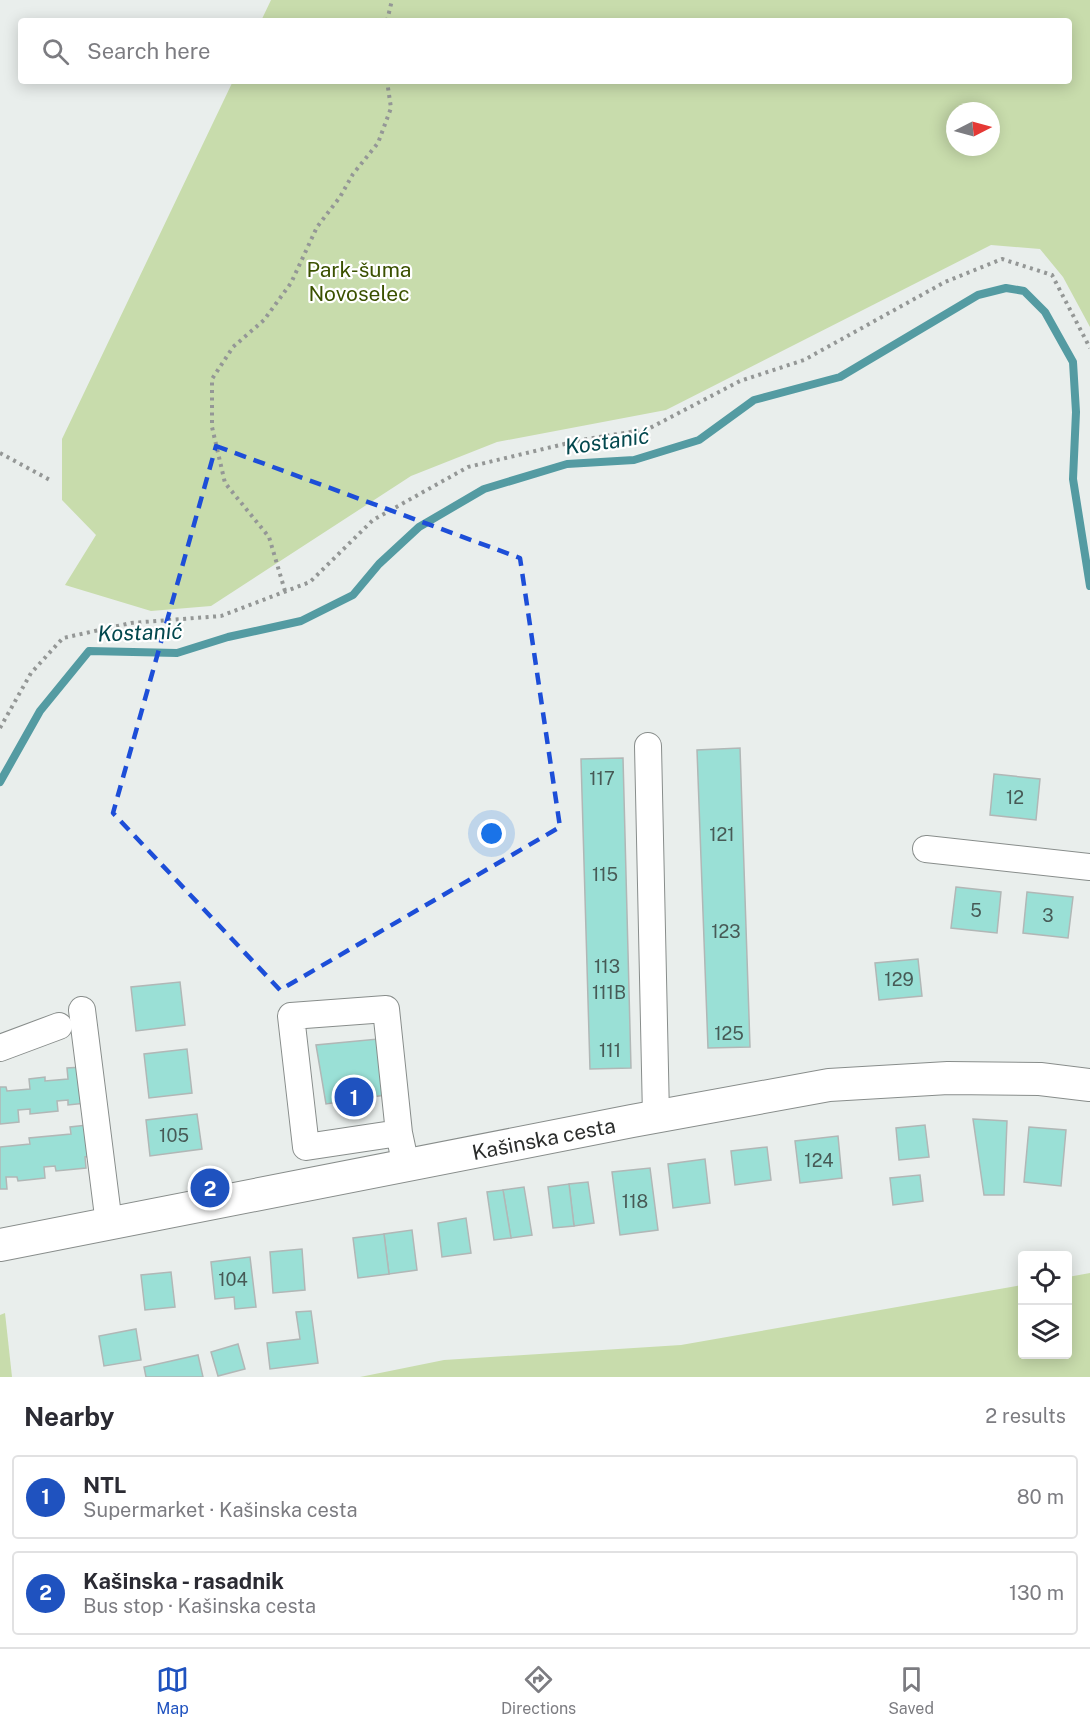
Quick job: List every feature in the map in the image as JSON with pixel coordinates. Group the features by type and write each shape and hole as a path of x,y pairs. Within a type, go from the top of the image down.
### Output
{"main road":[{"name":"Kašinska cesta","path":"0,1245 656,1116 829,1085 948,1078 1040,1079 1090,1085"}],"street":[{"path":"648,746 656,1116"},
{"path":"926,849 1090,867"},
{"path":"399,1133 306,1147 291,1016 386,1009 399,1133 406,1166"},
{"path":"82,1010 109,1224"},
{"path":"0,1048 58,1026"}],"path":[{"path":"388,18 392,0"},
{"path":"285,591 269,537 225,483 212,427 212,379 233,347 264,320 291,283 317,227 353,174 378,143 392,108 388,84"},
{"path":"0,728 31,673 63,638 131,624 221,616 310,582 373,520 468,467 581,440 648,429 740,381 804,360 945,282 1002,259 1052,275 1090,348"},
{"path":"0,453 50,480"}],"highlighted area":[{"path":"216,446 520,558 560,827 280,990 113,813"}],"green space":[{"name":"Park-šuma Novoselec","path":"271,0 1090,0 1090,327 1063,277 1040,249 991,245 666,410 497,442 411,476 211,606 151,611 65,585 96,535 62,500 62,439 232,84 1072,84 1072,18 262,18"},
{"path":"1090,1273 1090,1377 360,1377 444,1360 681,1345 1018,1286 1018,1359 1072,1359 1072,1276"},
{"path":"5,1313 12,1377 0,1377 0,1315"}],"building":[{"path":"740,748 750,1047 708,1048 697,750"},
{"path":"623,758 631,1068 590,1069 581,759"},
{"path":"994,774 1040,779 1036,820 990,815"},
{"path":"956,887 1001,892 997,933 951,928"},
{"path":"1027,892 1073,897 1068,938 1023,933"},
{"path":"918,959 922,996 879,1000 875,963"},
{"path":"180,982 185,1025 136,1031 131,987"},
{"path":"378,1039 385,1095 326,1104 316,1045"},
{"path":"187,1049 192,1093 149,1098 144,1054"},
{"path":"83,1067 86,1103 68,1105 68,1100 57,1101 58,1111 30,1114 30,1109 18,1110 19,1122 0,1124 0,1087 6,1087 7,1091 30,1089 29,1079 45,1077 45,1081 68,1079 67,1068"},
{"path":"197,1114 202,1149 150,1156 146,1120"},
{"path":"973,1119 1007,1121 1004,1195 984,1195"},
{"path":"87,1125 92,1156 85,1157 86,1168 56,1171 55,1166 44,1167 45,1178 18,1181 17,1177 6,1177 7,1189 0,1189 0,1147 30,1144 29,1138 71,1134 70,1127"},
{"path":"925,1125 929,1157 899,1160 896,1128"},
{"path":"1029,1127 1066,1130 1061,1186 1024,1182"},
{"path":"838,1136 842,1178 800,1183 795,1141"},
{"path":"767,1147 771,1180 735,1185 731,1151"},
{"path":"705,1159 710,1203 673,1208 668,1164"},
{"path":"650,1168 658,1230 620,1235 612,1172"},
{"path":"920,1175 923,1201 893,1205 890,1178"},
{"path":"588,1182 594,1223 574,1226 569,1184"},
{"path":"569,1184 574,1226 553,1228 548,1187"},
{"path":"524,1187 532,1235 511,1238 503,1190"},
{"path":"503,1190 511,1238 494,1240 487,1192"},
{"path":"466,1218 471,1253 442,1257 438,1223"},
{"path":"412,1230 417,1270 389,1274 384,1234"},
{"path":"384,1234 389,1274 358,1278 353,1238"},
{"path":"302,1249 305,1290 273,1293 270,1252"},
{"path":"250,1257 256,1307 235,1309 234,1297 215,1299 211,1262"},
{"path":"171,1272 175,1307 145,1310 141,1275"},
{"path":"311,1311 318,1363 270,1369 267,1343 300,1339 296,1312"},
{"path":"136,1329 141,1360 104,1366 99,1336"},
{"path":"238,1344 245,1369 218,1376 211,1352"},
{"path":"198,1355 203,1377 146,1377 144,1367"}],"waterway":[{"name":"Kostanić","path":"0,782 40,711 89,651 177,653 228,637 301,621 353,595 379,564 419,527 484,489 567,464 634,460 699,440 754,400 840,377 978,295 1006,288 1024,291 1045,312 1073,362 1076,412 1073,479 1090,586"}],"place":[{"name":"NTL","path":"354,1097"},
{"name":"Kašinska - rasadnik","path":"210,1188"}]}
